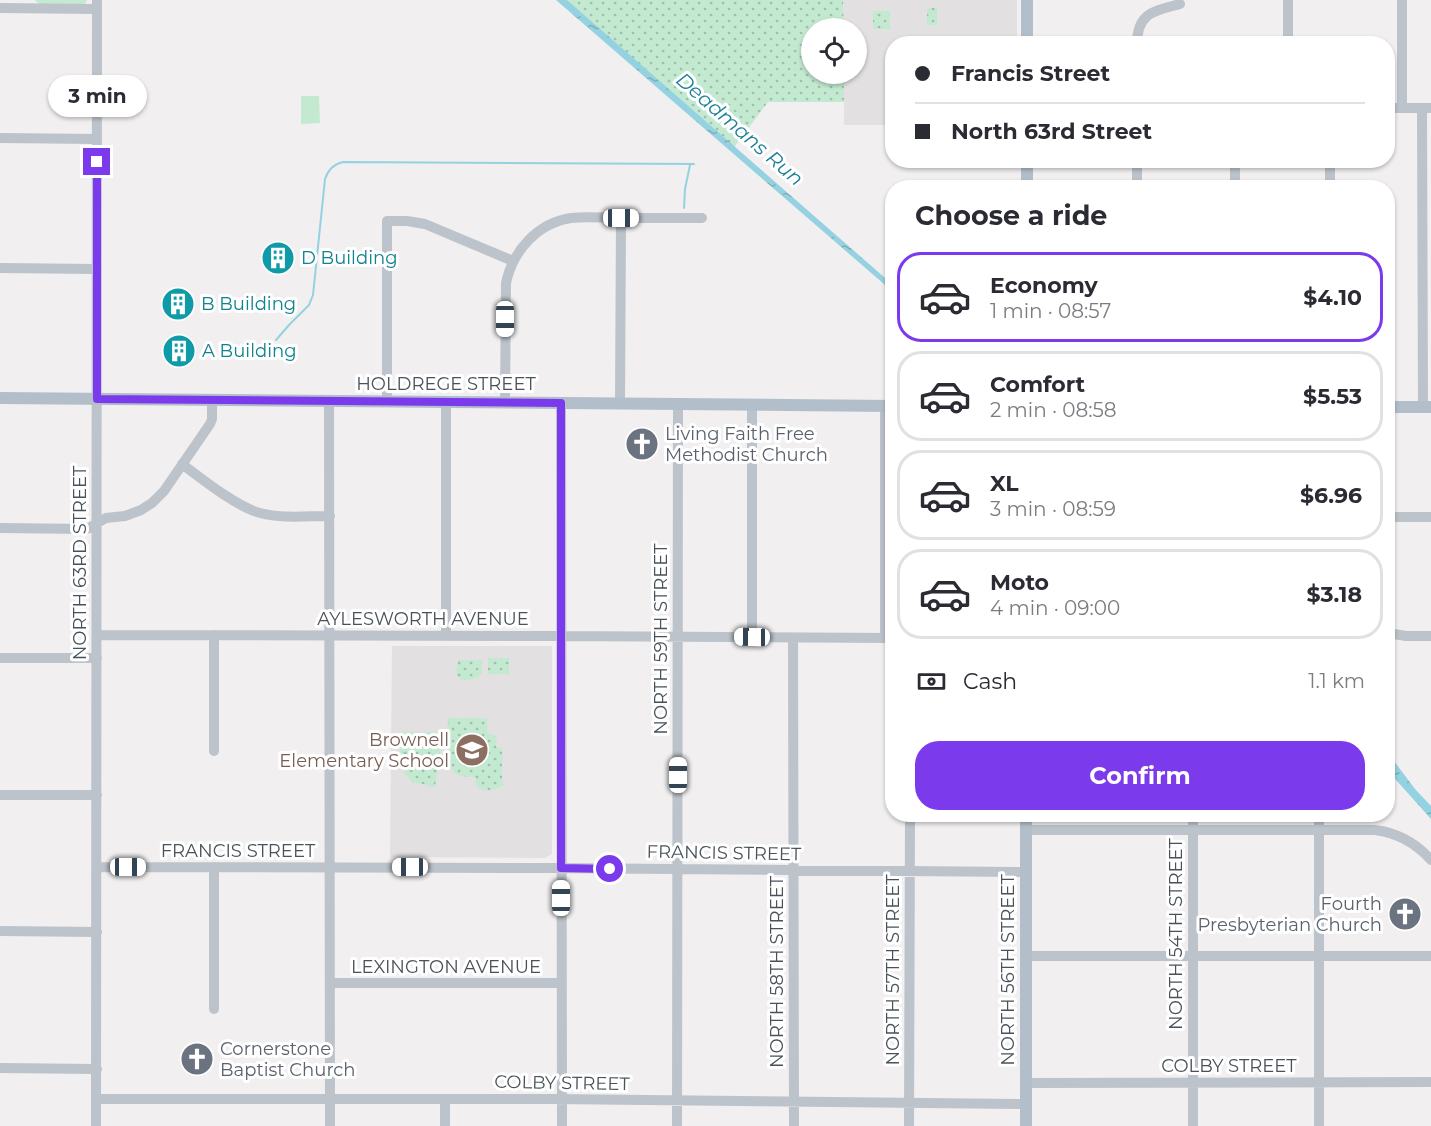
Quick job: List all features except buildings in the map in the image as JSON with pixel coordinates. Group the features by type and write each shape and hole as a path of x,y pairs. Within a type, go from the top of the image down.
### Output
{"main road":[{"path":"1027,0 1027,36"},
{"name":"HOLDREGE STREET","path":"0,398 885,406"},
{"path":"1395,407 1427,407"},
{"name":"NORTH 56TH STREET","path":"1026,822 1026,1126"}],"street":[{"path":"1288,0 1288,36"},
{"path":"1401,0 1402,108"},
{"path":"0,8 97,4"},
{"name":"NORTH 63RD STREET","path":"96,1126 97,4"},
{"path":"1138,36 1138,29 1145,17 1153,12 1180,4"},
{"path":"1395,108 1426,108 1427,407"},
{"path":"0,138 97,139"},
{"path":"620,403 621,218"},
{"path":"505,402 507,277 513,261 524,244 544,228 563,220 702,218"},
{"path":"387,402 387,221 425,224 513,261"},
{"path":"0,268 97,269"},
{"path":"0,528 87,529 106,519 134,514 148,506 164,491 210,424 212,399"},
{"path":"329,401 330,1126"},
{"path":"446,402 446,636"},
{"path":"561,403 562,1126"},
{"name":"NORTH 59TH STREET","path":"677,1126 678,404"},
{"path":"752,404 752,637"},
{"path":"182,464 251,510 278,516 330,516"},
{"path":"1395,517 1431,517"},
{"path":"1395,634 1431,636"},
{"name":"AYLESWORTH AVENUE","path":"97,635 885,638"},
{"path":"214,635 214,752"},
{"name":"NORTH 58TH STREET","path":"793,638 794,1126"},
{"path":"0,657 97,658"},
{"path":"0,795 97,795"},
{"name":"NORTH 57TH STREET","path":"909,1126 910,822"},
{"name":"NORTH 54TH STREET","path":"1193,822 1193,1126"},
{"path":"1319,1126 1320,822"},
{"path":"1026,830 1382,831 1408,840 1429,853"},
{"name":"FRANCIS STREET","path":"97,867 1026,872"},
{"path":"214,867 214,1009"},
{"path":"0,931 97,932"},
{"path":"1026,956 1431,956"},
{"name":"LEXINGTON AVENUE","path":"330,983 562,983"},
{"path":"0,1068 97,1069"},
{"name":"COLBY STREET","path":"1026,1083 1431,1082"},
{"name":"COLBY STREET","path":"96,1099 445,1099 1026,1104"},
{"path":"445,1099 445,1126"}],"shaded area":[{"path":"843,0 1017,0 1017,36 885,36 885,125 844,125 844,84 867,84 867,18 844,18"},
{"name":"Brownell Elementary School","path":"392,646 552,646 552,854 545,858 390,857"}],"green space":[{"path":"35,0 87,0 85,4 39,4"},
{"path":"561,0 843,0 844,18 801,18 801,84 844,84 844,102 768,102 732,150"},
{"path":"929,8 937,8 937,25 927,25"},
{"path":"873,11 890,11 890,29 873,29"},
{"path":"301,96 319,96 320,123 301,124"},
{"path":"488,658 509,658 509,674 488,674"},
{"path":"458,660 482,660 482,673 473,679 461,680 456,674"},
{"path":"448,718 487,718 487,732 497,737 496,747 502,748 504,785 492,790 480,789 476,785 475,777 460,776 452,770 448,756"},
{"path":"402,732 424,734 425,732 436,732 441,745 435,787 413,783 404,771 400,759"}],"water":[{"path":"556,0 567,0 885,278 885,285"},
{"path":"1395,762 1431,806 1431,819 1395,779"}],"waterway":[{"path":"276,340 309,305 313,295 325,179 332,168 340,163 694,164"},
{"path":"684,208 690,165"}],"place":[{"name":"D Building","path":"278,258"},
{"name":"B Building","path":"178,304"},
{"name":"A Building","path":"179,351"},
{"name":"Living Faith Free Methodist Church","path":"642,444"},
{"name":"Brownell Elementary School","path":"472,750"},
{"name":"Fourth Presbyterian Church","path":"1405,914"},
{"name":"Cornerstone Baptist Church","path":"197,1059"}],"route":[{"path":"97,162 97,399 561,403 561,868 610,869"}],"water label":[{"name":"Deadmans Run","path":"740,129"}]}
